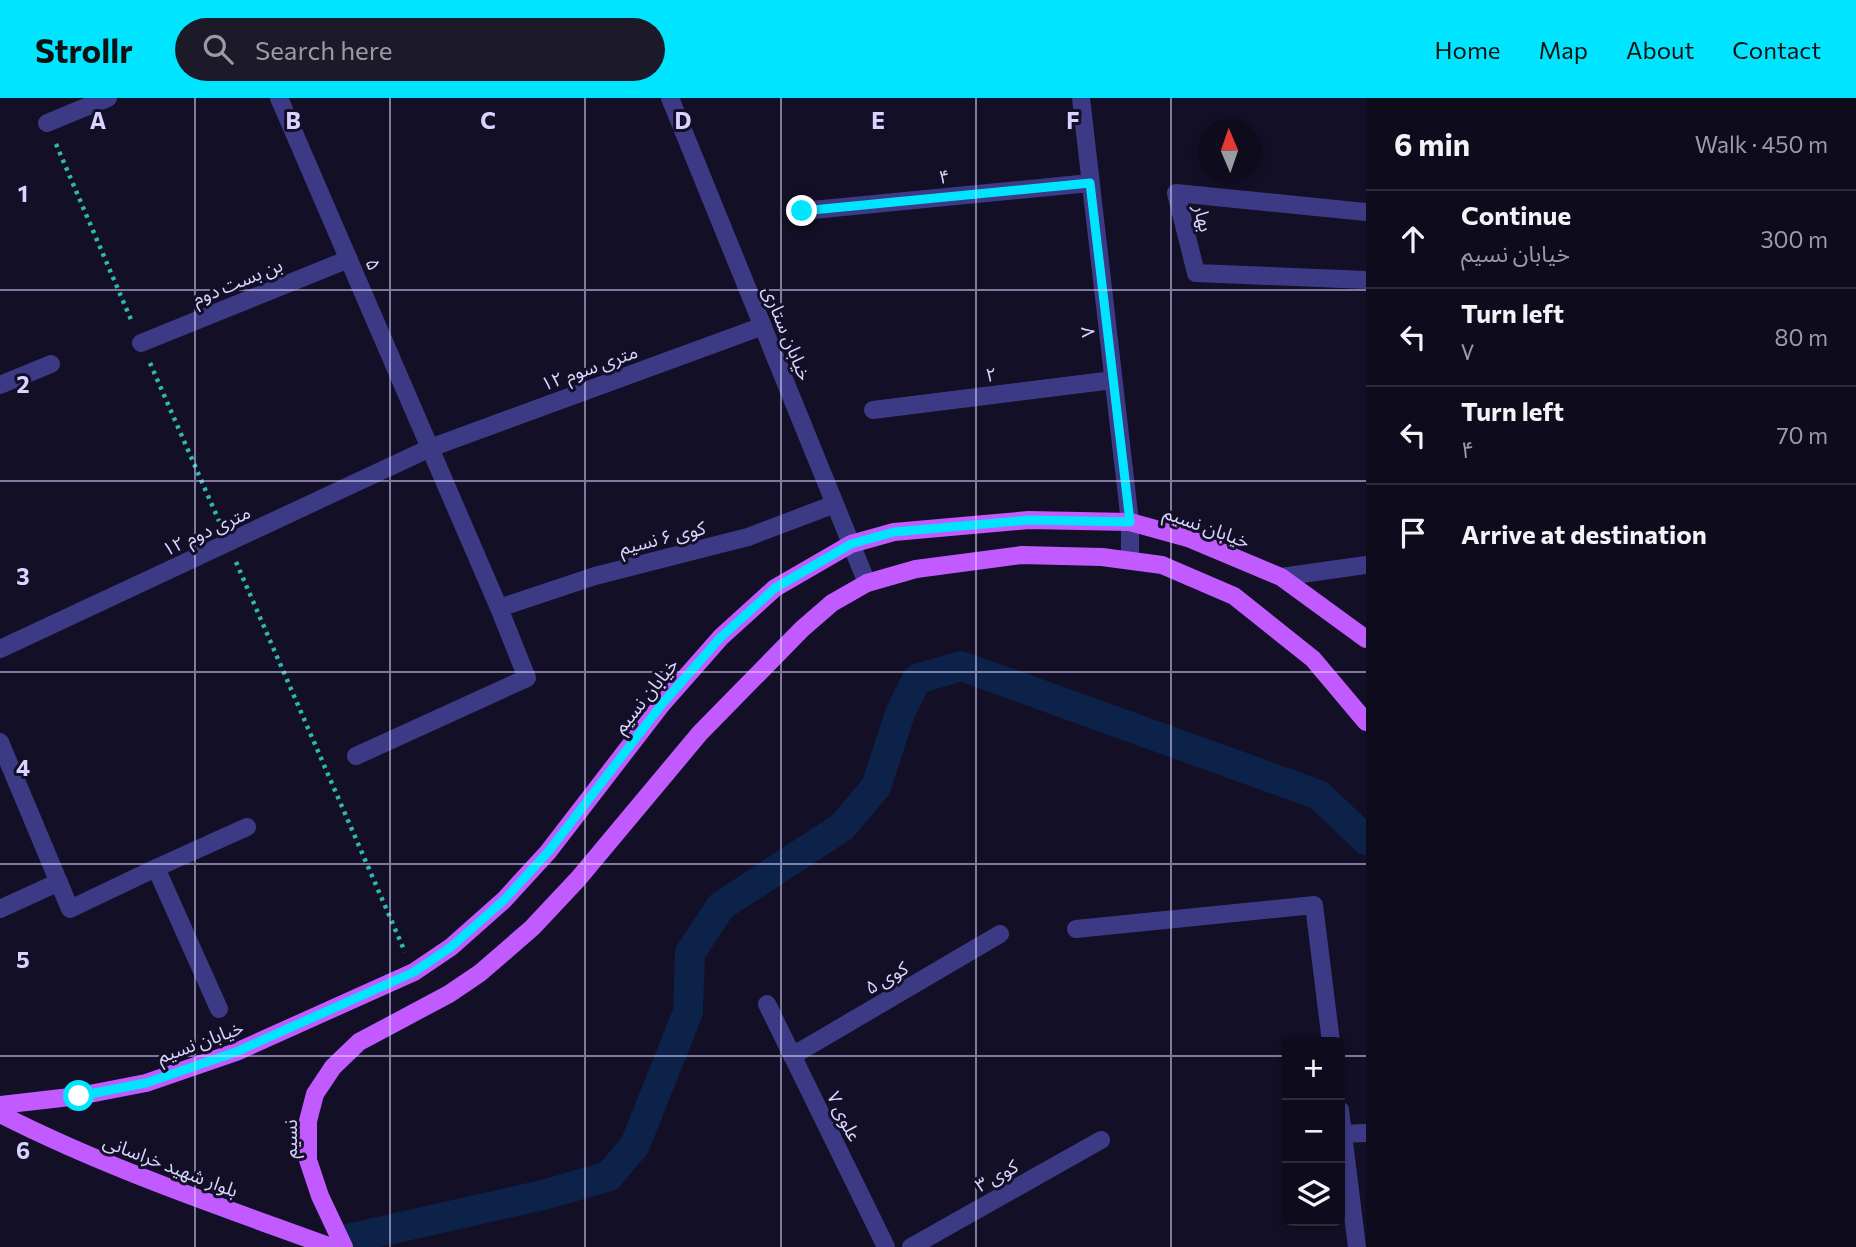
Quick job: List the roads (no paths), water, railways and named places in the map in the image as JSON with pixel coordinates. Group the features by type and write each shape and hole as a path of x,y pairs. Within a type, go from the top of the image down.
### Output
{"main road":[{"name":"خیابان نسیم","path":"0,1105 79,1096 146,1083 236,1052 414,972 451,947 504,900 531,871 662,704 720,638 775,588 851,544 894,532 1029,520 1130,522 1188,538 1281,577 1366,639"},
{"path":"867,583 916,569 1022,555 1102,557 1162,565 1234,596 1314,659 1366,722"},
{"name":"نسیم","path":"344,1247 320,1196 308,1160 308,1121 315,1094 333,1067 359,1042 480,973 532,928 578,879 699,733 803,629 832,604 867,583"},
{"name":"بلوار شهید خراسانی","path":"0,1114 40,1134 162,1185 331,1247"}],"street":[{"path":"47,123 108,98"},
{"name":"۵","path":"279,98 527,678 356,756"},
{"name":"خیابان ستاری","path":"670,98 867,583"},
{"name":"۷","path":"1081,98 1130,522 1130,561"},
{"name":"۴","path":"802,211 1090,183"},
{"name":"بهار","path":"1366,212 1177,193 1196,273 1366,280"},
{"name":"بن بست دوم","path":"141,343 349,259"},
{"name":"۱۲ متری سوم","path":"430,447 763,326"},
{"path":"0,385 51,364"},
{"name":"۲","path":"873,410 1113,380"},
{"name":"۱۲ متری دوم","path":"0,649 430,447"},
{"name":"کوی ۶ نسیم","path":"499,608 595,576 748,537 835,504"},
{"path":"1281,577 1366,565"},
{"path":"0,742 70,909 247,827"},
{"path":"156,867 219,1009"},
{"path":"0,909 59,882"},
{"path":"1076,929 1314,905 1330,1037"},
{"name":"کوی ۵","path":"792,1056 1000,934"},
{"name":"علوی ۷","path":"767,1004 886,1247"},
{"path":"1345,1134 1366,1133"},
{"name":"کوی ۳","path":"911,1247 1101,1140"},
{"path":"1345,1150 1357,1247"}],"waterway":[{"path":"348,1239 547,1194 609,1176 635,1145 688,1012 690,953 721,906 842,827 876,787 900,713 917,679 961,666 1319,795 1366,840"}]}
